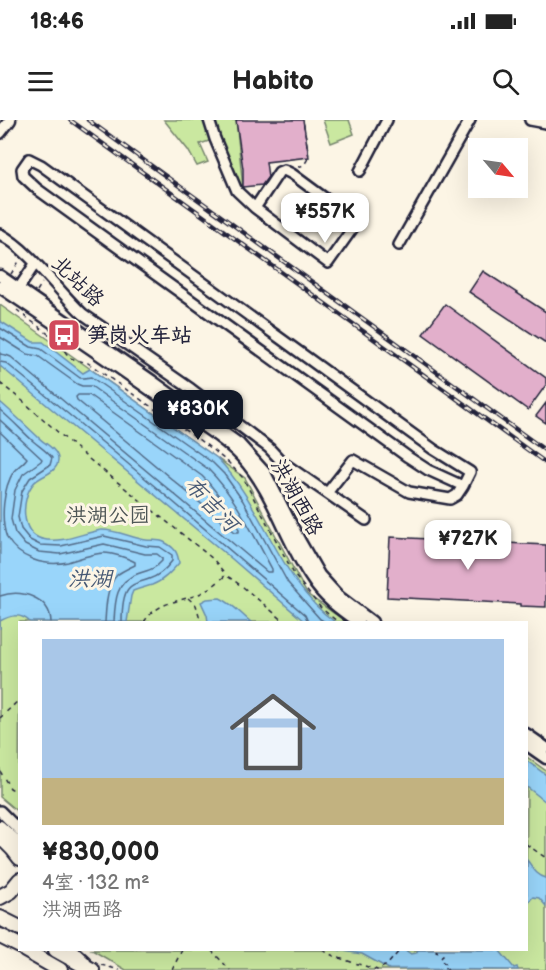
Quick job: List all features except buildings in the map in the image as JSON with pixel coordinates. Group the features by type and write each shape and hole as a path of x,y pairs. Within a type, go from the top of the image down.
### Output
{"highway":[{"path":"3,832 18,855"},
{"path":"0,897 11,891 18,882"},
{"path":"0,918 18,927"},
{"path":"0,936 18,945"},
{"path":"27,951 60,970"},
{"path":"58,951 93,970"}],"main road":[{"path":"0,133 10,120"},
{"name":"洪湖西路","path":"5,275 16,292 239,455 263,485 293,548 312,580 337,607 357,621"},
{"name":"洪湖西路","path":"0,287 16,292 152,381 245,450 265,473 319,575 339,597 371,621"},
{"path":"528,735 546,748"},
{"path":"528,745 546,758"},
{"path":"3,832 18,843"},
{"path":"73,951 93,970"}],"street":[{"path":"209,120 237,191 255,208 328,263 357,222 284,170 279,172 255,208"},
{"path":"360,171 387,120"},
{"path":"399,245 470,120"},
{"path":"530,120 546,123"},
{"path":"327,493 353,460 409,492 450,499 457,495 463,486 470,472 433,449 30,159 22,169 23,176 37,189 398,450 428,470 463,486"},
{"name":"北站路","path":"0,234 35,264 83,314 191,389 269,448 282,462 366,520"},
{"path":"16,292 35,264"},
{"path":"0,811 18,829"}],"path":[{"path":"292,174 296,168 304,165 309,157 303,120"},
{"path":"5,275 21,258"},
{"path":"36,291 43,282"},
{"path":"17,309 56,340 70,358 88,363 229,463 243,478 296,576 321,608 337,621"},
{"path":"0,383 79,451 213,559 226,575 284,621"},
{"path":"280,471 280,484"},
{"path":"145,621 158,608 206,591 226,575"},
{"path":"188,597 195,605 201,621"},
{"path":"0,718 18,701"},
{"path":"0,771 10,788 18,793"},
{"path":"528,845 546,858"},
{"path":"172,970 182,951"},
{"path":"212,951 230,970"},
{"path":"325,951 335,957 377,970 387,964 399,951"},
{"path":"436,951 443,956 440,960 446,964 444,968 448,970"}],"green space":[{"path":"164,120 236,120 243,187 237,191 215,139 200,144 208,162 197,166 188,150"},
{"path":"323,120 349,120 354,134 331,143"},
{"name":"洪湖公园","path":"0,305 245,478 307,594 345,621 18,621 18,812 0,797"},
{"path":"528,758 546,771 546,970 126,970 94,951 528,951"}],"water":[{"name":"布吉河","path":"0,321 33,342 43,342 83,373 90,369 217,458 234,477 300,586 334,621 304,621 0,366"},
{"name":"洪湖","path":"0,402 53,449 58,457 56,467 35,482 26,498 26,523 35,536 57,540 101,530 117,532 146,540 162,541 175,550 179,563 167,576 156,583 133,591 127,621 29,621 23,617 15,616 0,621"},
{"path":"220,598 250,621 208,621 201,602"},
{"path":"528,762 546,775 546,802 528,788"},
{"path":"528,861 537,873 546,878 546,906 539,898 533,897 528,902"},
{"path":"343,951 406,951 411,954 417,951 500,951 518,970 389,969 362,954"}],"railway":[{"path":"70,120 546,463"},
{"path":"88,120 546,451"}],"place":[{"name":"笋岗火车站","path":"64,335"}]}
